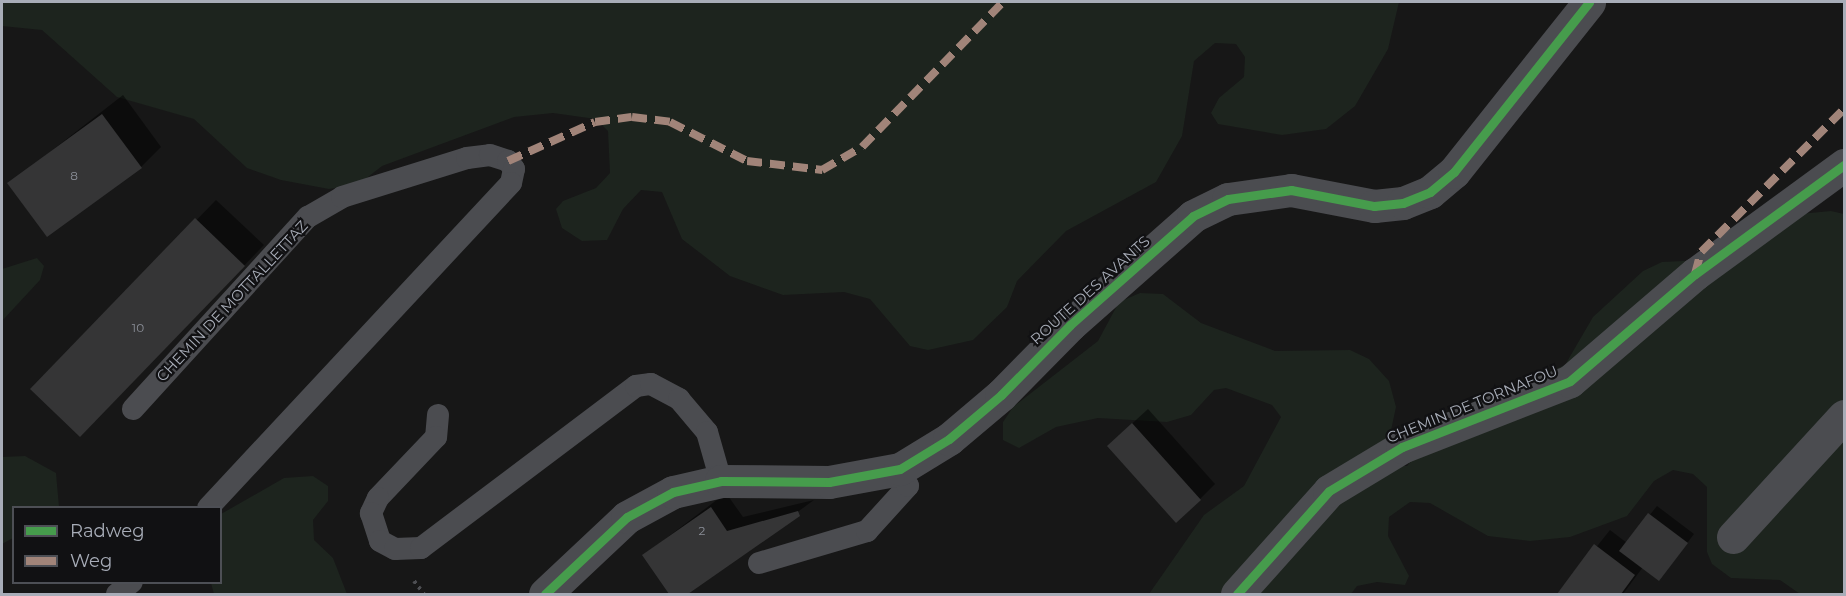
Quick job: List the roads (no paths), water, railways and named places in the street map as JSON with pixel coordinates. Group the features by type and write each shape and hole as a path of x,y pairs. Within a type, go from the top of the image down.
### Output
{"street":[{"name":"ROUTE DES AVANTS","path":"545,594 627,517 673,492 721,481 829,482 900,469 949,440 1001,395 1070,325 1193,216 1257,191 1291,190 1374,206 1403,203 1430,192 1454,172 1589,2"},
{"name":"CHEMIN DE TORNAFOU","path":"1237,594 1329,491 1402,447 1570,381 1695,274 1845,165"},
{"path":"1733,537 1845,416"}],"lane":[{"name":"CHEMIN DE MOTTALLETTAZ","path":"133,409 308,217 342,197 467,158 490,155 508,161 514,169 512,183 209,506"},
{"path":"438,415 436,438 378,498 371,513 380,541 395,549 421,548 636,386 651,384 679,399 707,432 721,481"},
{"path":"759,563 867,531 908,486 900,469"},
{"path":"117,594 130,584"}]}
